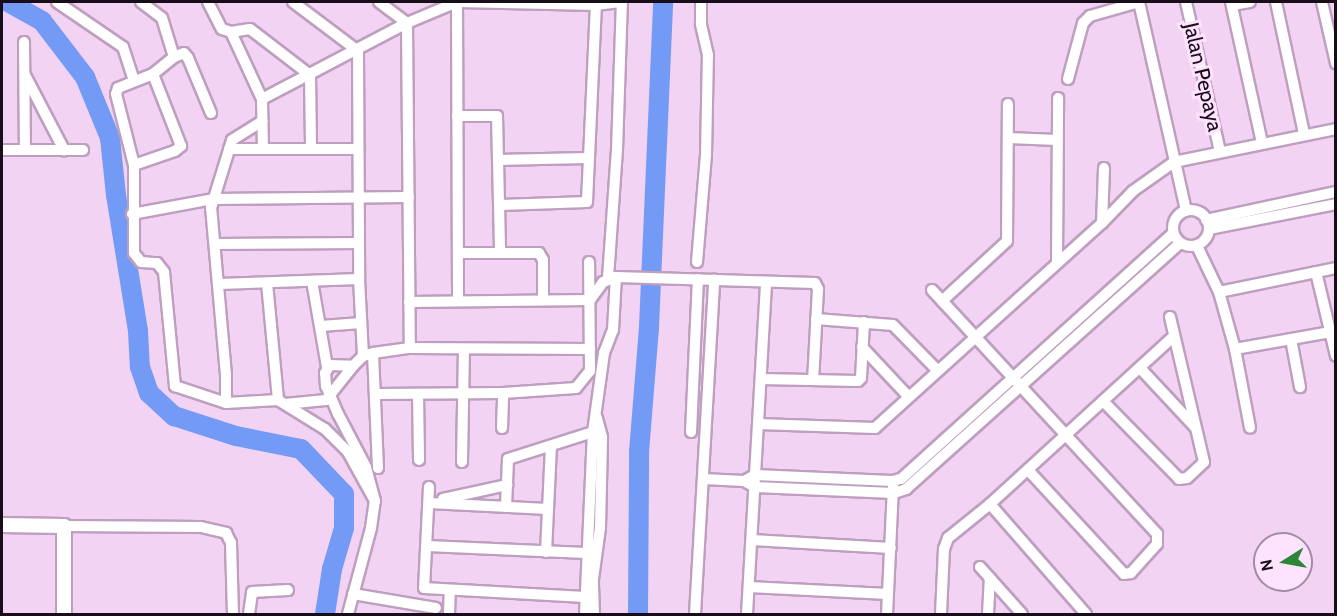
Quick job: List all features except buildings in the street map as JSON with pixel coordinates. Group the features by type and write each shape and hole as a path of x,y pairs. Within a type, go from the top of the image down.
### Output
{"street":[{"path":"57,2 123,46 134,80"},
{"path":"141,2 162,18 174,57"},
{"path":"208,2 222,29 231,32 250,29 310,75"},
{"path":"293,2 358,51"},
{"path":"379,2 407,23"},
{"path":"262,99 358,51 407,23 457,2 622,2 612,277 613,330 604,353 593,432 585,615"},
{"path":"457,2 458,301"},
{"path":"698,262 706,155 708,55 701,24 701,2"},
{"path":"1068,79 1083,23 1090,16 1139,2 1186,211"},
{"name":"Jalan Pepaya","path":"1186,2 1220,152"},
{"path":"1250,2 1232,3 1262,143"},
{"path":"1276,2 1304,134"},
{"path":"1322,2 1335,63"},
{"path":"501,205 587,202 596,3"},
{"path":"407,23 410,348"},
{"path":"231,32 262,99 263,149"},
{"path":"24,42 26,150"},
{"path":"358,51 361,323 377,394 378,468"},
{"path":"211,113 189,58 184,53 174,57 153,74 118,88 116,94 134,165 132,214 136,258 141,262 157,263 164,272 175,386 226,403 322,401 330,396 353,366 368,355 410,348 590,349"},
{"path":"24,74 64,150"},
{"path":"134,165 175,151 181,146 153,74"},
{"path":"310,75 311,149"},
{"path":"1057,261 1058,98"},
{"path":"942,302 1007,241 1008,104"},
{"path":"457,116 497,116 501,205 500,252"},
{"path":"226,403 219,284 211,208 232,140 262,121"},
{"path":"758,424 875,428 1057,261 1102,223 1133,190 1174,162 1335,129"},
{"path":"1009,138 1057,140"},
{"path":"229,150 358,149"},
{"path":"2,150 83,150"},
{"path":"499,160 588,158"},
{"path":"1102,223 1104,168"},
{"path":"1208,224 1335,192"},
{"path":"132,214 213,199 409,197"},
{"path":"1208,224 1335,204"},
{"path":"1018,382 1173,233 1175,219 1186,211 1198,212 1208,224"},
{"path":"1173,233 1179,243 1197,246 1205,239 1208,224"},
{"path":"215,244 359,243"},
{"path":"887,615 893,487 1179,243"},
{"path":"1197,246 1219,292 1235,349 1250,428"},
{"path":"458,253 539,253 542,256 543,299"},
{"path":"377,394 503,393 576,388 589,376 589,262"},
{"path":"1219,292 1335,268"},
{"path":"1316,272 1335,356"},
{"path":"590,300 598,287 612,277 714,279 766,284 814,283 818,289 813,380"},
{"path":"219,284 359,279"},
{"path":"691,432 698,279"},
{"path":"695,615 714,279"},
{"path":"312,281 327,367 324,378 348,436 366,467 375,501 371,528 348,615"},
{"path":"267,283 281,402"},
{"path":"747,615 766,284"},
{"path":"933,290 974,338 1018,382 1157,534 1157,544 1131,573 1124,574 1028,470"},
{"path":"410,302 590,300"},
{"path":"1103,401 1182,480 1205,460 1170,317"},
{"path":"816,319 893,325 937,370"},
{"path":"761,378 858,381 864,322"},
{"path":"321,326 361,323"},
{"path":"1235,349 1330,332"},
{"path":"941,615 945,542 1028,470 1174,336"},
{"path":"1291,339 1300,387"},
{"path":"862,347 908,396"},
{"path":"462,462 464,350"},
{"path":"327,367 330,365 353,366"},
{"path":"1140,368 1196,427"},
{"path":"502,428 503,393"},
{"path":"418,394 419,460"},
{"path":"281,402 325,429 348,452 375,501"},
{"path":"594,615 594,579 601,511 602,437 596,416"},
{"path":"506,507 508,459 593,432"},
{"path":"546,552 550,446"},
{"path":"704,479 893,487"},
{"path":"429,503 507,485"},
{"path":"429,487 424,588 585,597"},
{"path":"429,503 548,509"},
{"path":"990,504 1086,615"},
{"path":"2,525 201,526 226,533 231,543 233,615"},
{"path":"64,526 64,615"},
{"path":"752,540 891,548"},
{"path":"427,546 586,553"},
{"path":"980,567 1022,615"},
{"path":"988,615 990,578"},
{"path":"749,586 888,594"},
{"path":"249,615 252,592 288,590"},
{"path":"449,615 450,590"},
{"path":"353,594 436,608"}],"waterway":[{"path":"8,2 42,21 85,77 110,138 116,195 138,331 140,367 149,393 174,416 236,436 301,449 344,494 344,528 332,569 325,614"},
{"path":"638,614 639,452 649,327 663,2"}]}
